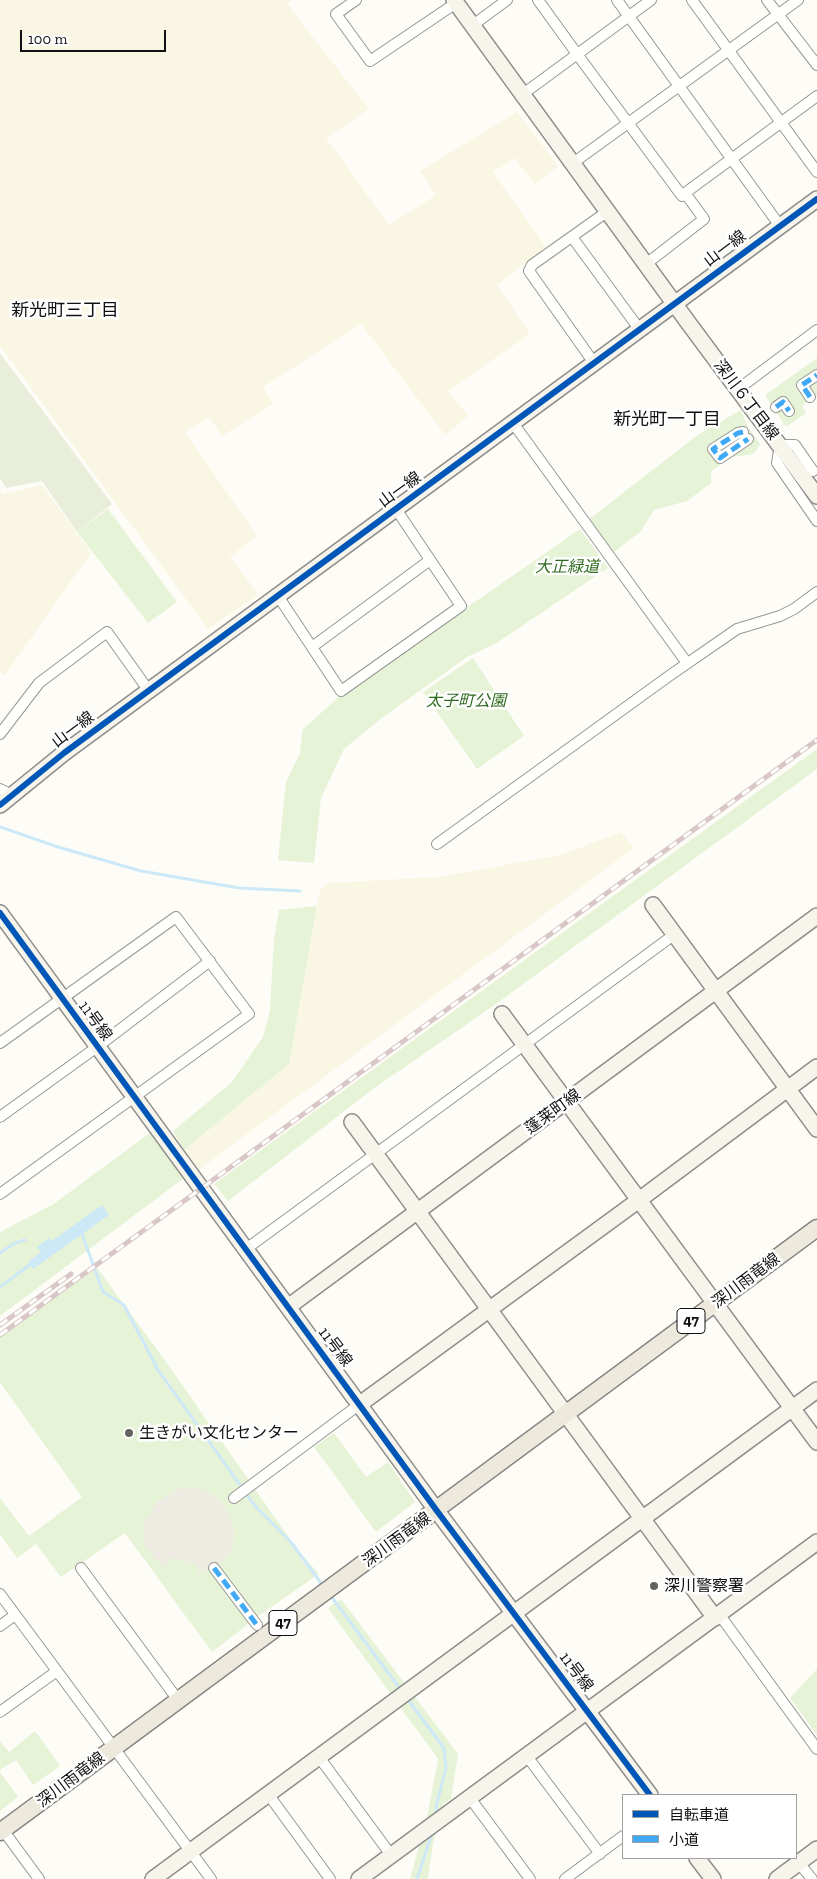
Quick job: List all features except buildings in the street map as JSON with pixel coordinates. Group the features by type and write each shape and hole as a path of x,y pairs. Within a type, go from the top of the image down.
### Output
{"main road":[{"name":"深川雨竜線","path":"2,1827 114,1748 437,1511 817,1228"}],"street":[{"path":"356,0 336,14 370,60 455,1"},
{"path":"538,0 682,196 817,96"},
{"path":"617,0 780,226"},
{"path":"523,94 651,0"},
{"path":"692,0 817,172"},
{"path":"767,0 817,65"},
{"path":"573,163 798,0"},
{"name":"深川６丁目線","path":"455,1 737,390 817,496"},
{"path":"473,26 503,1"},
{"path":"646,264 704,220 685,193"},
{"name":"山一線","path":"0,805 6,792 64,754 817,199"},
{"path":"594,363 529,271 532,265 608,211"},
{"path":"572,237 640,330"},
{"path":"737,390 817,330"},
{"path":"810,397 802,385 817,375"},
{"path":"776,407 783,402 789,411"},
{"path":"514,423 687,663"},
{"path":"816,472 795,445 780,445 777,462 817,521"},
{"path":"278,596 342,691 461,606 396,509"},
{"path":"312,647 430,560"},
{"path":"436,844 737,629 780,616 794,609 817,592"},
{"path":"0,734 39,683 107,632 149,691"},
{"path":"653,905 817,1129"},
{"name":"蓬莱町線","path":"288,1307 817,916"},
{"path":"0,1042 176,917 249,1014 1,1190"},
{"name":"11号線","path":"1,918 62,998 437,1511 649,1794"},
{"path":"246,1249 524,1043 675,934"},
{"path":"0,1117 97,1048 210,961"},
{"path":"502,1014 568,1101 817,1442"},
{"path":"234,1498 817,1067"},
{"path":"352,1122 643,1518 817,1749"},
{"path":"153,1879 817,1390"},
{"path":"359,1879 817,1542"},
{"path":"81,1568 178,1700"},
{"path":"214,1568 257,1625"},
{"path":"0,1594 104,1738 114,1748 211,1879"},
{"path":"0,1626 15,1614"},
{"path":"0,1712 57,1671"},
{"path":"526,1755 600,1854"},
{"path":"318,1757 391,1855"},
{"path":"268,1794 330,1879"},
{"path":"470,1798 530,1879"},
{"path":"2,1827 39,1879"},
{"path":"565,1879 622,1837"},
{"path":"777,1879 817,1849"},
{"path":"698,1859 713,1879"},
{"path":"799,1862 812,1879"}],"shaded area":[{"path":"0,0 292,0 287,4 369,109 326,138 389,225 436,195 420,171 517,112 558,166 535,185 515,158 493,172 546,247 497,285 530,334 448,391 468,416 445,435 361,324 263,387 273,404 222,436 209,417 185,432 257,536 230,557 259,595 208,629 0,346"},
{"path":"42,485 91,553 5,675 0,672 0,490 3,494"},
{"path":"621,832 634,848 197,1171 184,1150 289,1064 320,890 329,883 438,877 561,855"},
{"path":"185,1487 198,1488 211,1494 221,1502 229,1514 234,1529 233,1546 225,1559 214,1568 199,1574 196,1565 170,1558 165,1568 146,1547 143,1533 145,1521 157,1502 172,1492"}],"green space":[{"path":"0,353 112,504 77,532 42,481 6,488 0,478"},
{"path":"817,358 817,396 802,406 806,413 786,427 765,395"},
{"name":"大正緑道","path":"741,410 748,427 760,444 754,454 732,457 711,471 711,483 687,501 654,510 641,531 614,552 588,520 699,434"},
{"path":"108,509 177,602 148,623 77,532"},
{"name":"大正緑道","path":"580,529 608,568 495,644 467,657 383,717 344,749 321,798 314,863 278,860 286,782 300,753 303,729 341,695"},
{"name":"太子町公園","path":"473,658 524,736 477,769 423,692"},
{"path":"817,749 817,769 496,1004 373,1089 228,1201 214,1184"},
{"path":"317,906 289,1064 184,1150 173,1131 231,1083 263,1037 270,1010 274,940 279,910"},
{"path":"150,1133 184,1178 0,1316 0,1232 52,1205"},
{"path":"95,1265 164,1359 297,1549 319,1574 261,1614 212,1652 125,1533 61,1577 36,1544 17,1558 0,1534 0,1498 29,1536 82,1497 0,1384 0,1334"},
{"path":"334,1433 366,1477 388,1462 415,1502 376,1532 314,1447"},
{"path":"341,1599 458,1754 451,1799 443,1803 433,1844 428,1879 410,1879 427,1817 438,1759 328,1608"},
{"path":"817,1669 817,1735 790,1698"},
{"path":"35,1731 60,1766 33,1785 16,1760 0,1770 0,1741 9,1752"},
{"path":"0,1772 18,1797 0,1811"}],"water":[{"path":"102,1205 109,1215 33,1269 28,1262 41,1252 37,1247 49,1238 52,1241"}],"waterway":[{"path":"0,827 58,847 141,871 239,888 300,891"},
{"path":"81,1231 103,1292 124,1305 158,1370 255,1506 291,1542 323,1586"},
{"path":"0,1253 15,1243 25,1240"},
{"path":"0,1287 32,1263"},
{"path":"330,1595 401,1690"},
{"path":"406,1697 444,1748 446,1768 435,1817"},
{"path":"417,1879 432,1833"}],"railway":[{"path":"0,1335 817,740"},
{"path":"0,1325 71,1274"}],"marked path":[{"path":"810,397 802,385 817,375"},
{"path":"776,407 783,402 789,411"},
{"path":"743,432 738,433 713,449 720,458 748,439"},
{"path":"214,1568 257,1625"}],"cycle path":[{"path":"0,805 64,753 817,199"},
{"path":"0,913 437,1511 649,1794"}],"place":[{"name":"生きがい文化センター","path":"129,1433"},
{"name":"深川警察署","path":"654,1586"}],"district":[{"name":"新光町三丁目","path":"65,311"},
{"name":"新光町一丁目","path":"667,420"}]}
